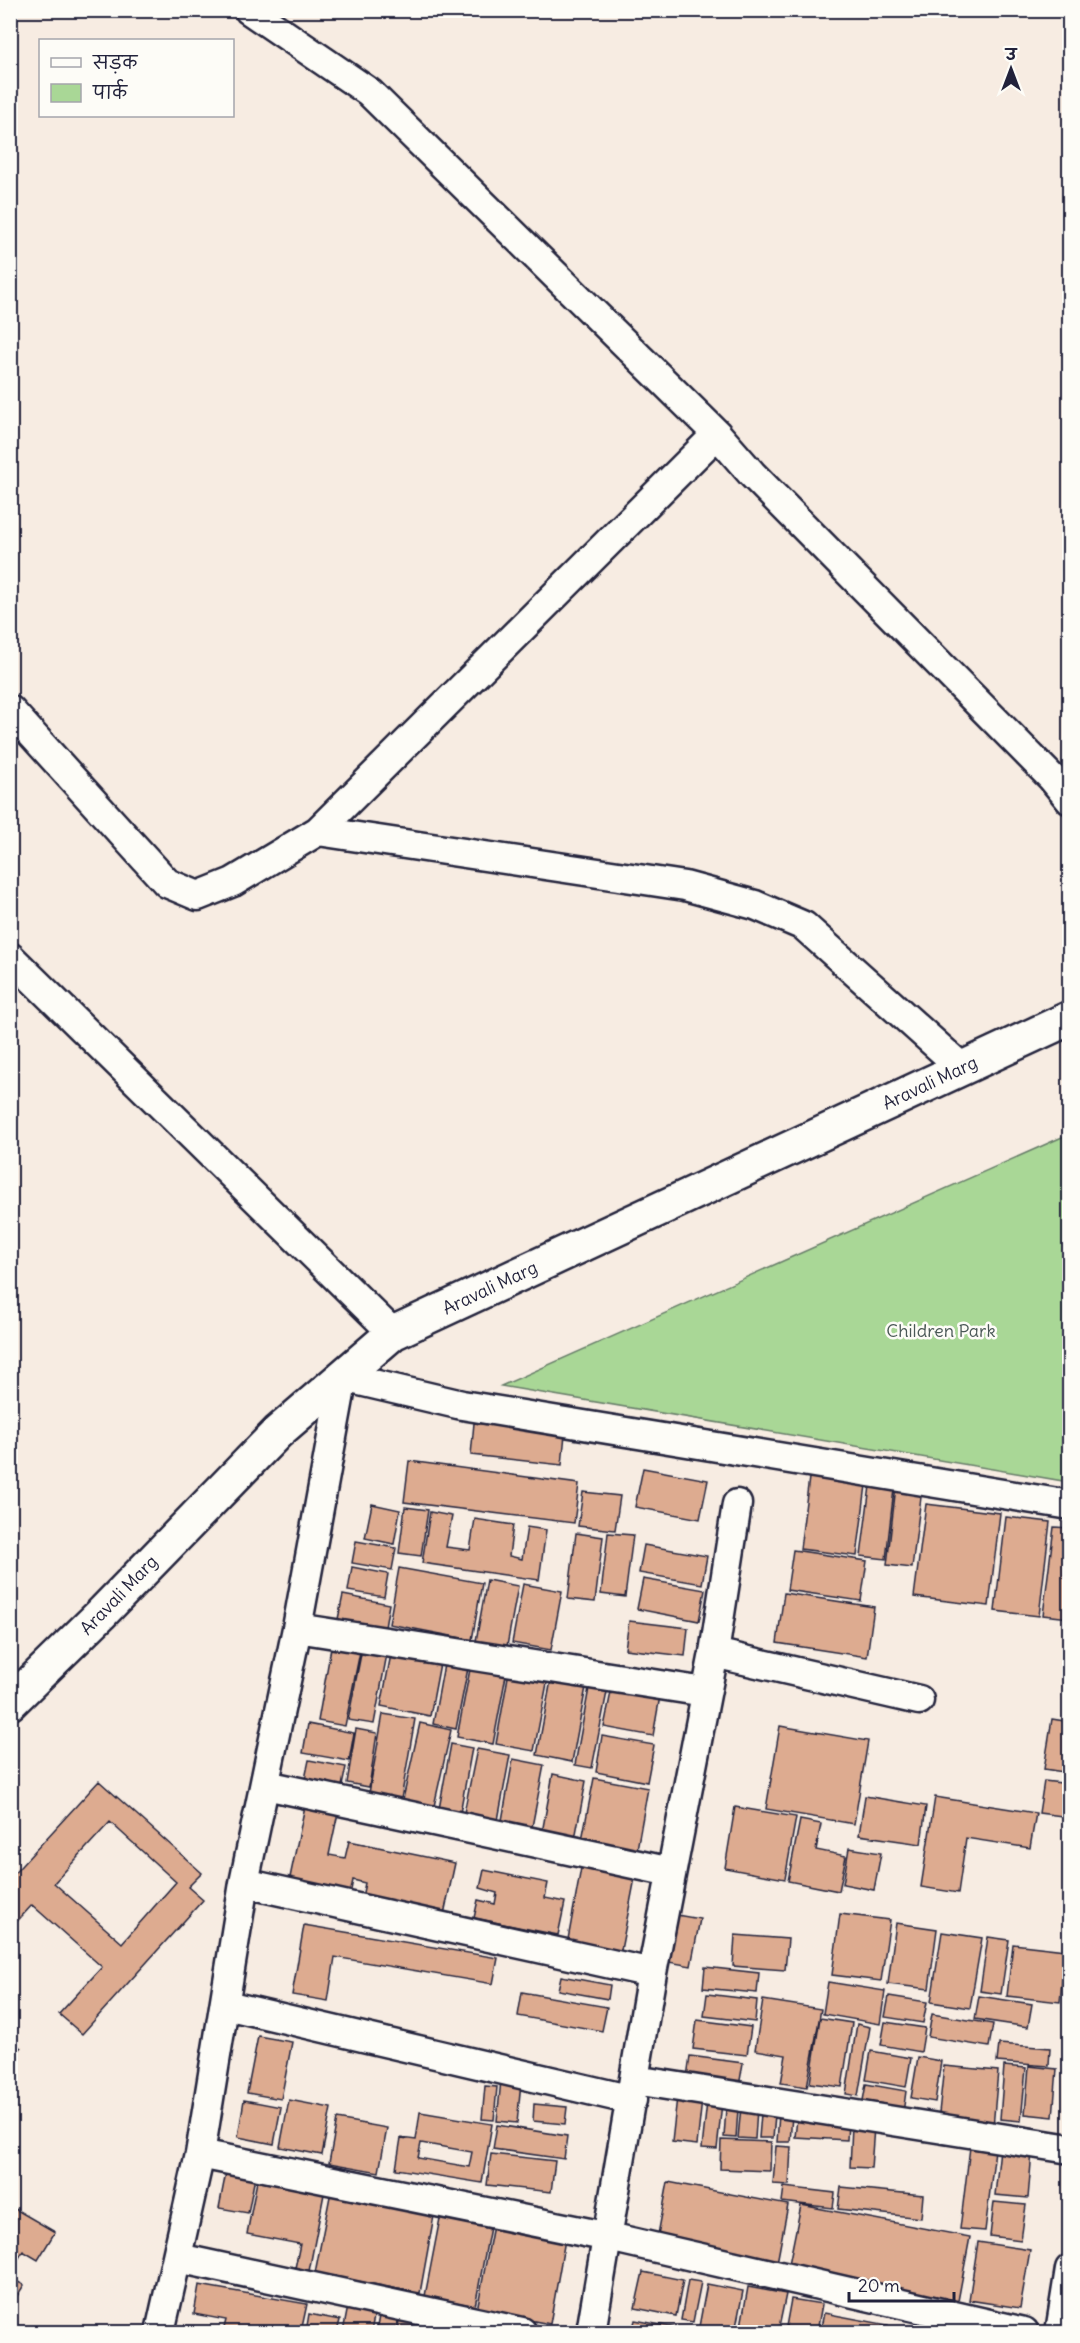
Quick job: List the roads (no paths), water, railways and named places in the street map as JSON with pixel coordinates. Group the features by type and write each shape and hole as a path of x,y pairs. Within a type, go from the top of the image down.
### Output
{"street":[{"path":"249,10 369,92 717,434 760,482 1052,778 1070,800"},
{"path":"10,710 167,883 198,896 233,882 318,831 717,434"},
{"path":"318,831 685,886 755,905 804,926 962,1068"},
{"path":"10,957 393,1333"},
{"name":"Aravali Marg","path":"10,1703 101,1614 278,1432 393,1333 1070,1018"},
{"path":"160,2332 200,2154 244,1883 297,1628 343,1377 462,1405 1070,1504"},
{"path":"591,2332 609,2237 652,1973 714,1653 737,1504"},
{"path":"297,1628 705,1692"},
{"path":"714,1653 919,1700"},
{"path":"266,1785 671,1872"},
{"path":"244,1883 652,1973"},
{"path":"226,2005 633,2090 1070,2149"},
{"path":"200,2154 609,2237 1024,2332"},
{"path":"177,2258 522,2332"},
{"path":"1060,2332 1070,2269"}],"park label":[{"name":"Children Park","path":"941,1331"}]}
